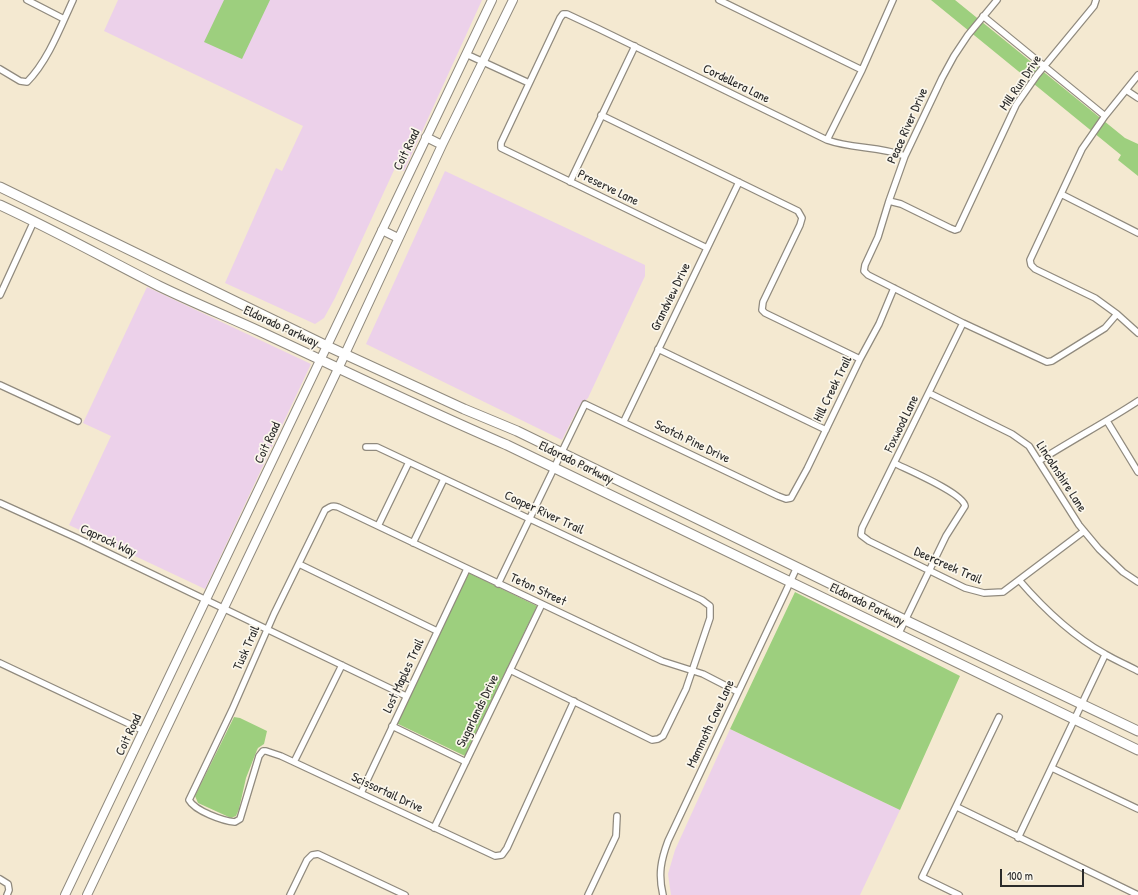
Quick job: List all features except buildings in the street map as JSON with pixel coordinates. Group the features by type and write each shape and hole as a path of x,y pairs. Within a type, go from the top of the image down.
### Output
{"main road":[{"name":"Coit Road","path":"65,895 492,0"},
{"path":"87,895 338,369 442,145 484,62 513,0"},
{"path":"426,137 442,145"},
{"name":"Eldorado Parkway","path":"0,187 327,346 464,409 517,431 905,620 1138,730"},
{"name":"Eldorado Parkway","path":"0,205 161,287 555,468 1138,750"},
{"path":"34,221 41,207"},
{"path":"382,230 398,238"},
{"path":"203,306 211,290"},
{"path":"457,424 464,409"}],"street":[{"path":"27,0 64,19"},
{"path":"0,69 20,81 27,82 46,56 73,0"},
{"path":"719,0 862,70"},
{"path":"827,140 862,70 893,0"},
{"name":"Peace River Drive","path":"894,288 865,273 864,265 878,236 905,156 954,56 983,16 997,0"},
{"name":"Mill Run Drive","path":"889,201 901,204 957,230 1016,105 1044,66 1094,6 1096,0"},
{"name":"Cordellera Lane","path":"529,84 560,18 563,14 567,14 827,140 854,147 888,150 905,156"},
{"path":"983,16 1105,116"},
{"path":"570,182 634,46"},
{"path":"466,54 529,84"},
{"path":"1138,75 1105,116 1082,149 1031,256 1030,264 1038,271 1095,298 1117,314 1138,333"},
{"name":"Preserve Lane","path":"529,84 501,143 501,148 707,248"},
{"path":"1126,90 1138,98"},
{"path":"601,115 798,211 802,216 800,225 762,302 762,310 765,313 860,359"},
{"name":"Grandview Drive","path":"624,421 739,182"},
{"path":"1061,194 1138,233"},
{"path":"0,295 34,221"},
{"path":"894,288 963,323 1049,362 1105,328 1117,314"},
{"name":"Hill Creek Trail","path":"789,498 794,494 860,359 879,324 894,288"},
{"name":"Foxwood Lane","path":"861,535 862,528 963,323"},
{"path":"658,349 826,430"},
{"path":"0,385 78,421"},
{"name":"Lincolnshire Lane","path":"929,393 1016,436 1029,446 1079,525 1099,549 1123,572 1138,582"},
{"path":"1039,461 1138,401"},
{"name":"Scotch Pine Drive","path":"563,453 585,404 624,421 778,496 786,499 789,498"},
{"path":"1107,421 1138,472"},
{"name":"Cooper River Trail","path":"366,447 377,447 702,600 710,606 710,618 692,671"},
{"path":"498,584 563,453"},
{"path":"378,526 409,462"},
{"path":"894,463 951,491 962,499 965,504 946,536 898,634"},
{"path":"413,543 444,479"},
{"name":"Caprock Way","path":"0,503 77,538 406,696"},
{"name":"Teton Street","path":"329,507 338,507 662,661 703,674 738,692"},
{"name":"Tusk Trail","path":"235,822 228,822 211,815 191,804 189,800 299,564 325,510 329,507"},
{"name":"Deercreek Trail","path":"861,535 965,588 984,594 1003,592 1084,531"},
{"path":"299,564 438,631"},
{"name":"Mammoth Cave Lane","path":"663,895 660,877 662,857 668,841 797,567"},
{"name":"Lost Maples Trail","path":"361,793 467,569"},
{"path":"1019,580 1057,620 1080,638 1105,655 1138,671"},
{"name":"Sugarlands Drive","path":"434,828 542,604"},
{"path":"1018,838 1105,655"},
{"path":"0,663 144,731"},
{"path":"294,762 342,665"},
{"path":"510,670 652,740 658,740 663,736 677,709 692,671"},
{"name":"Scissortail Drive","path":"235,822 240,819 259,756 263,751 266,751 281,756 495,856 502,855 507,848 574,701"},
{"path":"960,895 922,878 999,717"},
{"path":"392,726 466,762"},
{"path":"1052,768 1138,809"},
{"path":"957,807 1018,838 1138,895"},
{"path":"588,895 616,836 617,816"},
{"path":"290,895 308,858 314,855 322,855 405,895"},
{"path":"0,879 6,882 9,887 7,895"}],"shaded area":[{"path":"118,0 482,0 404,171 395,168 335,298 324,318 315,324 225,283 276,168 282,171 303,126 104,31"},
{"path":"445,171 645,265 645,276 588,398 578,408 562,440 366,344"},
{"path":"147,287 311,364 205,589 69,525 111,436 83,423"},
{"path":"730,729 900,810 860,895 671,895 668,874 675,850"}],"green space":[{"path":"224,0 270,0 242,59 204,42"},
{"path":"931,0 955,0 1125,138 1138,144 1138,176 1118,160 1121,155"},
{"path":"469,573 537,606 465,756 396,723"},
{"path":"795,592 960,676 900,810 730,729"},
{"path":"234,717 240,718 267,731 264,744 258,748 246,778 239,809 236,816 231,818 198,803 195,796"}]}
